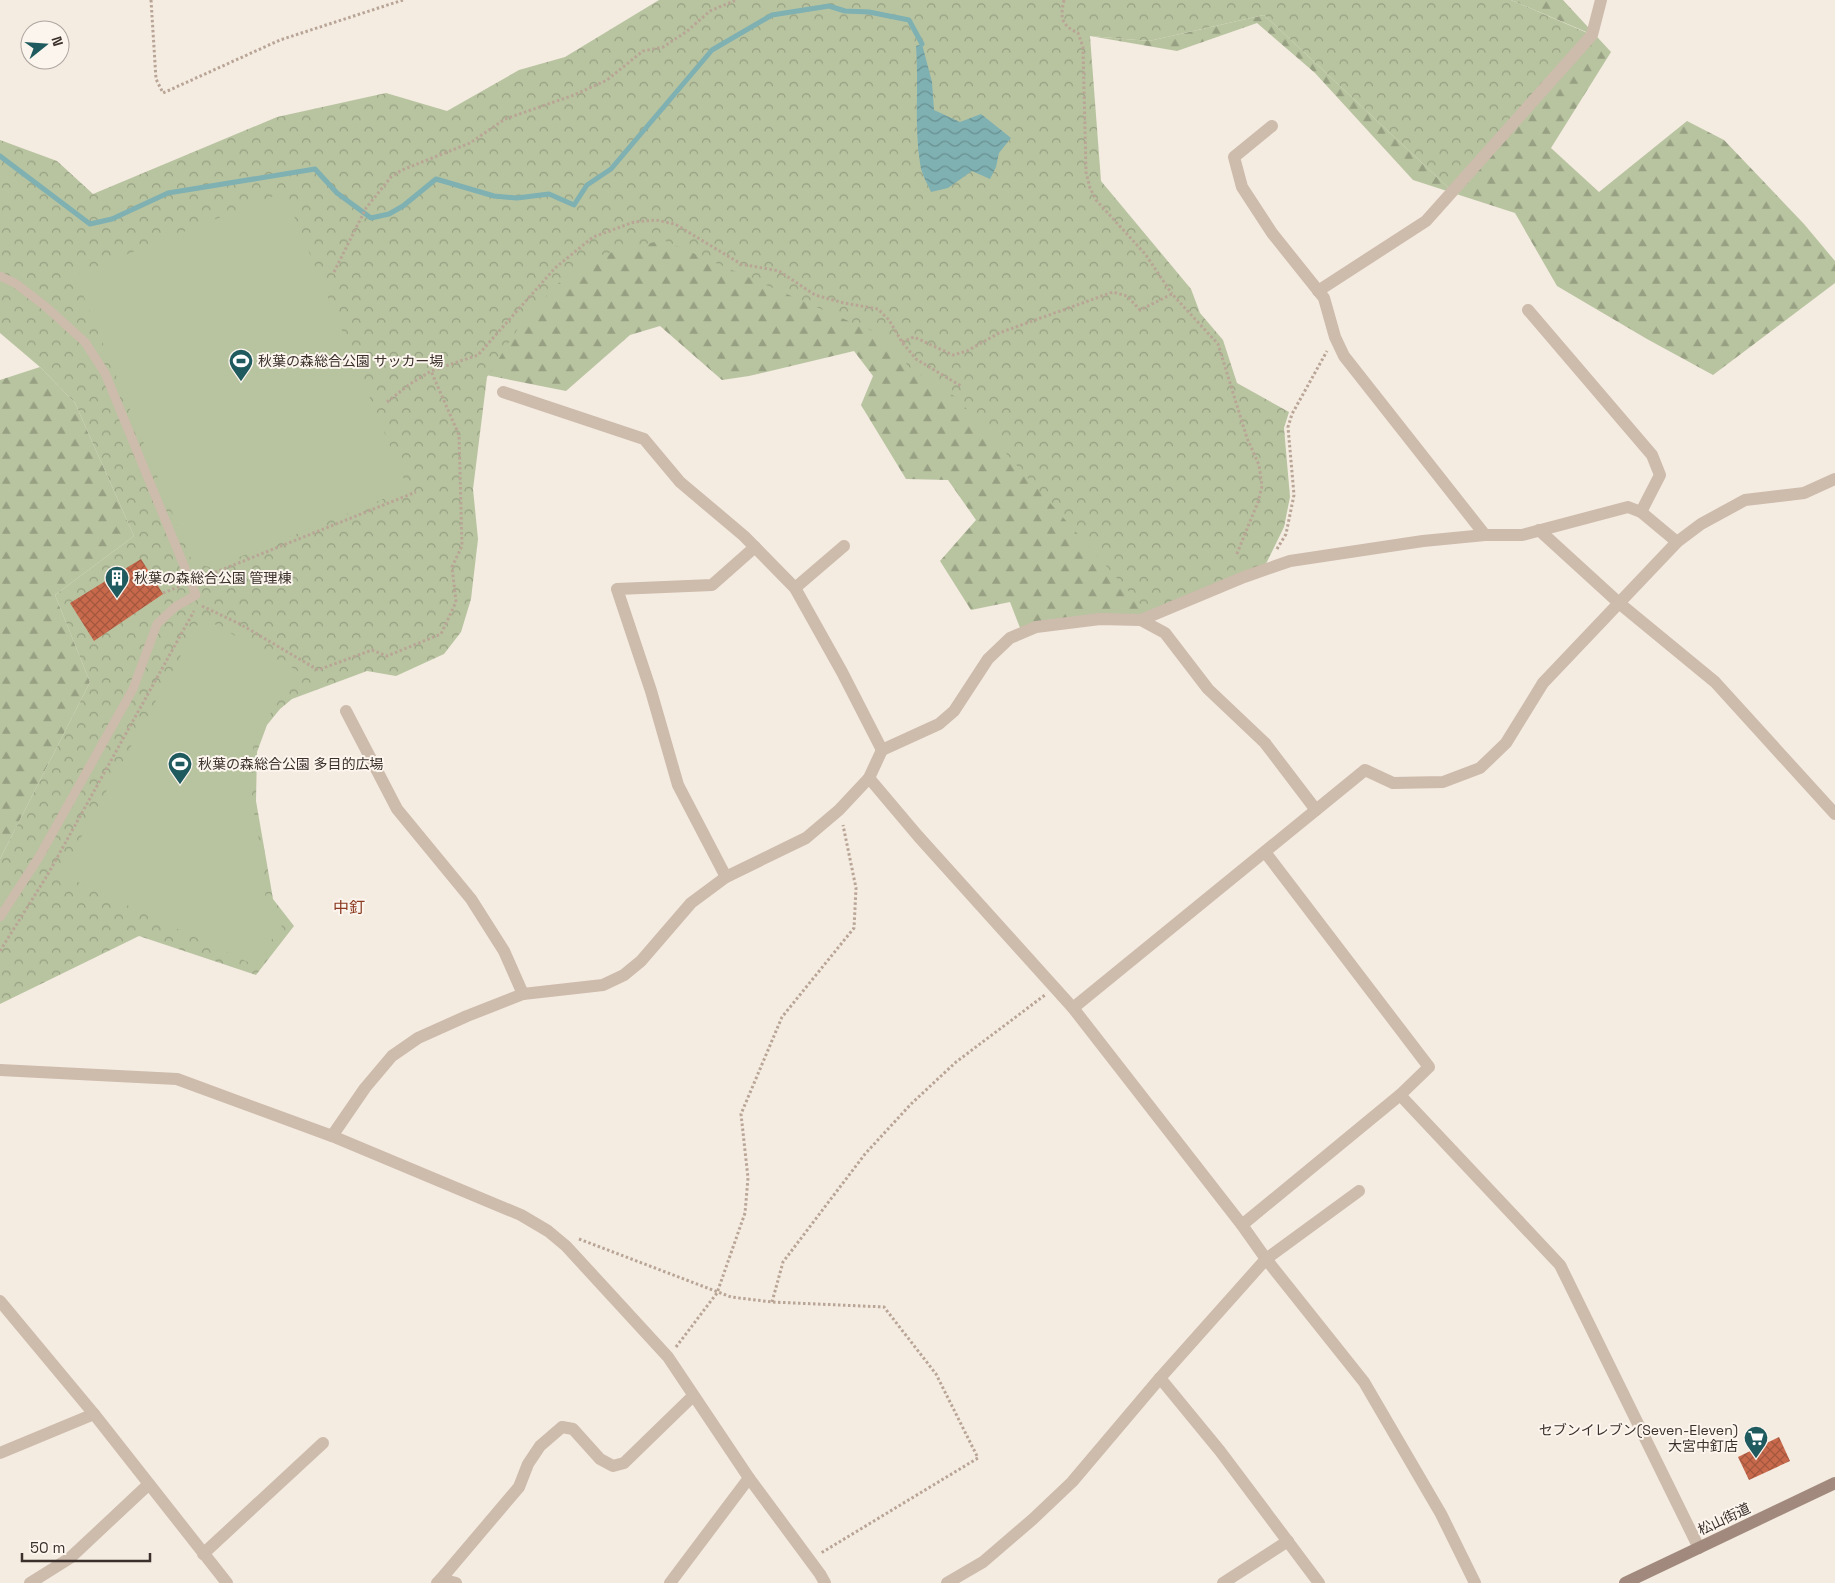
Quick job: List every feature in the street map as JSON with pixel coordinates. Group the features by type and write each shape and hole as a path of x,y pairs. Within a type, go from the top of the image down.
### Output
{"main road":[{"name":"松山街道","path":"1626,1583 1835,1483"}],"street":[{"path":"1318,291 1426,221 1592,35 1601,0"},
{"path":"1272,126 1234,157 1242,187 1272,233 1324,298 1335,337 1344,356 1485,535"},
{"path":"1528,310 1652,455 1660,475 1641,512"},
{"path":"503,392 644,439 680,482 744,536 795,588 842,672 882,750"},
{"path":"1073,1008 1365,770 1393,783 1443,782 1480,768 1506,743 1543,683 1676,542 1701,524 1744,500 1804,493 1835,479"},
{"path":"332,1136 365,1088 392,1056 418,1038 523,994 603,985 624,975 641,961 691,903 726,877 806,838 839,810 868,778 882,750 939,724 954,711 988,659 1010,638 1036,627 1091,620 1141,620 1244,577 1300,560 1423,541 1485,535 1522,535 1628,508 1641,512 1676,542"},
{"path":"1539,530 1620,603 1715,682 1835,814"},
{"path":"795,588 844,546"},
{"path":"726,877 678,785 651,691 617,590 712,585 755,547"},
{"path":"1141,620 1165,633 1208,689 1265,743 1316,810"},
{"path":"346,711 397,809 471,899 504,951 523,994"},
{"path":"868,778 1073,1008 1242,1225 1266,1259 1364,1382 1441,1514 1475,1583"},
{"path":"1242,1225 1400,1095 1429,1067 1265,852"},
{"path":"0,1070 177,1079 332,1136 521,1215 548,1231 566,1246 668,1357 749,1478 825,1583"},
{"path":"1400,1095 1560,1265 1699,1548"},
{"path":"947,1583 982,1562 1066,1488 1160,1378 1266,1259 1359,1191"},
{"path":"0,1301 94,1414 227,1583"},
{"path":"1160,1378 1220,1451 1319,1583"},
{"path":"439,1581 519,1487 528,1464 540,1446 562,1427 573,1429 600,1459 612,1466 624,1464 693,1396"},
{"path":"0,1453 94,1414"},
{"path":"204,1554 323,1442"},
{"path":"670,1583 749,1478"},
{"path":"30,1583 70,1558 149,1484"},
{"path":"1223,1583 1288,1541"},
{"path":"439,1581 456,1583"}],"lane":[{"path":"0,276 15,283 45,306 86,342 105,373 196,595 175,607 157,624 132,689 39,857 0,917"}],"path":[{"path":"151,0 156,79 163,93 280,40 403,0"},
{"path":"334,272 366,208 391,177 402,170 470,143 505,119 574,95 606,80 643,51 663,47 686,32 710,10 736,0"},
{"path":"1064,0 1062,18 1069,29 1078,33 1083,47 1086,172 1090,188 1096,200 1146,256 1172,294 1218,344 1248,438 1259,465 1262,486 1258,502 1236,556"},
{"path":"387,402 431,371 478,355 555,268 593,237 634,222 656,220 675,224 741,264 779,271 815,295 844,304 878,309 889,320 902,342 916,359 961,386"},
{"path":"902,342 914,337 953,355 967,351 999,333 1113,292 1127,296 1140,310 1172,294"},
{"path":"1266,569 1286,534 1294,495 1288,427 1292,414 1335,337"},
{"path":"0,951 48,874 194,611 202,606 240,624 318,670 372,650 387,656 440,634 456,602 452,567 462,546 459,435 431,371"},
{"path":"200,579 416,492"},
{"path":"163,593 182,586"},
{"path":"668,1357 717,1293 745,1213 748,1178 741,1114 782,1017 854,928 856,888 839,810"},
{"path":"772,1302 783,1262 871,1147 911,1104 956,1062 1056,988"},
{"path":"574,1236 731,1297 772,1302 884,1307 936,1374 978,1458 810,1560"}],"green space":[{"path":"659,0 1511,0 1592,35 1452,191 1264,15 1149,41 1090,36 1101,181 1191,289 1200,313 1223,340 1237,383 1289,412 1284,428 1290,497 1284,527 1263,570 1155,615 1146,611 957,398 910,368 883,335 663,240 597,256 556,285 523,321 487,377 473,489 478,539 471,599 461,632 444,654 396,676 367,671 292,699 280,709 267,725 257,752 256,801 273,899 294,926 256,975 139,936 0,1004 0,859 90,682 55,595 134,536 75,403 40,367 0,333 0,140 57,161 93,194 277,117 386,93 447,111 519,70 565,57"},
{"path":"1511,0 1563,0 1611,52 1551,148 1599,192 1687,121 1724,140 1804,224 1835,261 1835,283 1713,375 1557,286 1515,213 1413,180 1315,73 1257,23 1177,51 1090,36 1149,41 1264,15 1452,191 1591,34"},
{"path":"509,104 1277,474 1141,619 1022,633 1010,602 971,610 940,561 976,520 948,480 906,479 861,405 873,376 854,351 749,376 722,380 660,326 630,335 566,391 476,373"},
{"name":"秋葉の森総合公園 サッカー場","path":"284,192 408,489 212,568 192,561 75,275"},
{"path":"40,367 75,403 134,536 55,595 90,682 0,859 0,380"},
{"name":"秋葉の森総合公園 多目的広場","path":"202,617 298,671 254,739 251,768 252,802 261,852 266,902 282,927 252,964 61,874"}],"water":[{"path":"922,44 932,82 934,110 960,122 981,114 1011,138 999,153 996,167 990,179 972,171 948,188 931,192 921,167 917,134 916,46"}],"building":[{"name":"秋葉の森総合公園 管理棟","path":"141,559 163,594 94,641 70,603"},
{"path":"1779,1437 1790,1461 1749,1480 1738,1457"}],"waterway":[{"path":"0,156 90,224 112,219 168,193 315,169 337,193 371,218 389,214 403,206 436,179 494,196 517,198 549,194 574,205 587,185 611,169 712,50 772,15 829,6 845,11 869,12 909,20 922,44"}],"place":[{"name":"秋葉の森総合公園 サッカー場","path":"241,382"},
{"name":"秋葉の森総合公園 管理棟","path":"117,599"},
{"name":"秋葉の森総合公園 多目的広場","path":"180,785"},
{"name":"セブンイレブン(Seven-Eleven) 大宮中釘店","path":"1756,1459"}],"district":[{"name":"中釘","path":"349,907"}]}
